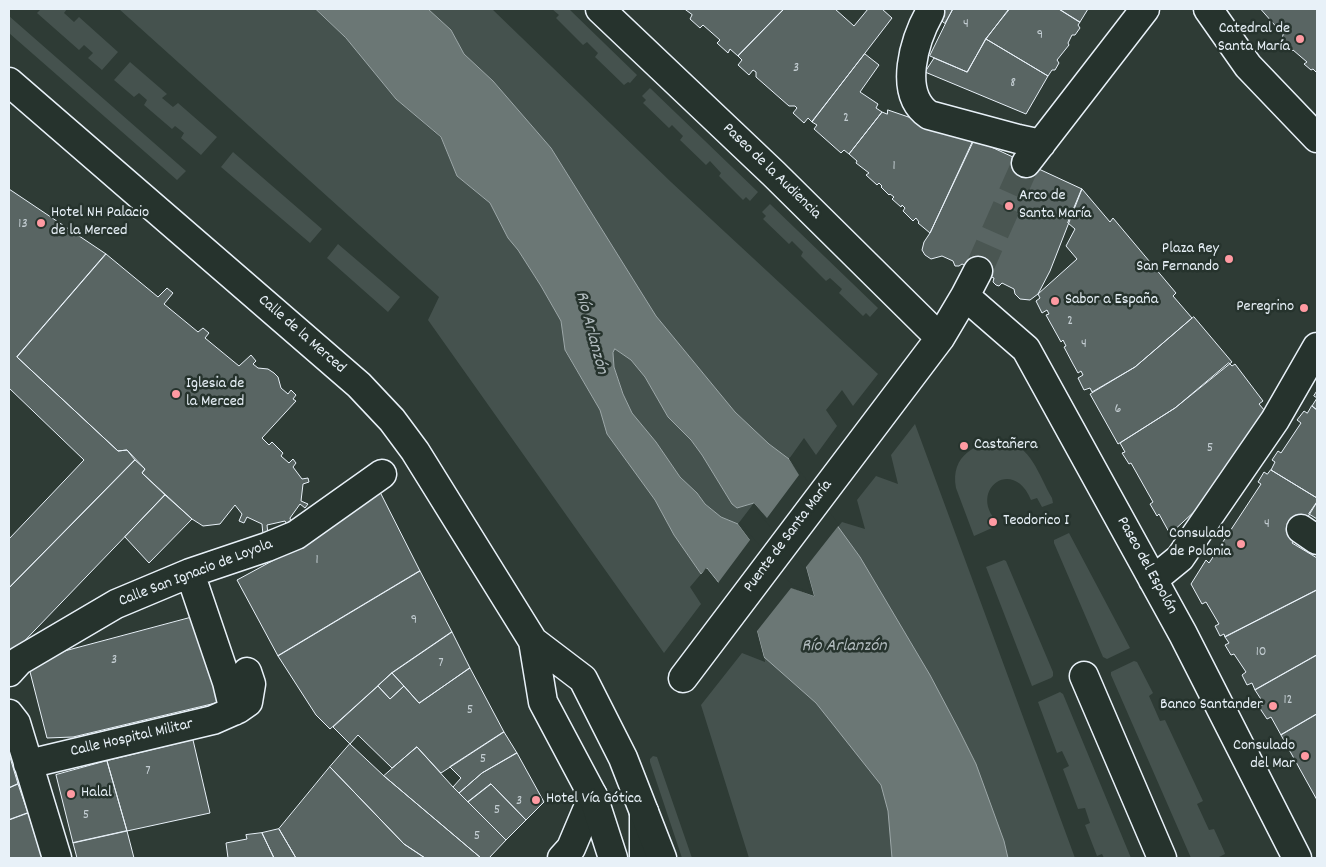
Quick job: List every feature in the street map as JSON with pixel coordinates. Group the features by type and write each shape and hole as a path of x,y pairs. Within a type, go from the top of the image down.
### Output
{"main road":[{"name":"Paseo de la Audiencia","path":"600,9 774,174 940,338"},
{"path":"930,12 920,32 911,70 913,93 922,110 929,115 1018,139 1034,154 1146,9"},
{"path":"1208,9 1248,66 1317,138"},
{"name":"Calle de la Merced","path":"9,82 359,386 392,420 415,451 452,508 533,641 583,679 623,758 662,858"},
{"path":"940,338 978,271"},
{"name":"Paseo del Espolón","path":"965,296 1026,349 1188,643 1296,858"},
{"name":"Puente de Santa María","path":"683,678 940,338"},
{"path":"1153,580 1180,558 1275,420 1317,347"},
{"name":"Calle San Ignacio de Loyola","path":"9,672 19,661 116,604 190,573 296,536 382,474"},
{"name":"Calle Hospital Militar","path":"28,764 213,720 234,711 248,702 251,684 237,677 190,573"},
{"name":"Calle de la Merced","path":"533,641 543,702 594,796 613,858"},
{"path":"1084,676 1162,858"},
{"path":"9,714 16,723 58,858"},
{"path":"562,858 571,848 594,796"},
{"path":"644,811 644,858"}],"shaded area":[{"path":"41,9 67,9 64,13 74,22 79,17 118,52 102,70 88,58 93,53 84,45 79,50 37,13"},
{"path":"119,9 316,9 346,38 396,99 441,138 457,176 490,203 508,238 541,286 561,321 565,351 600,410 607,434 655,500 674,535 701,574 690,587 701,604 664,653 428,320 439,297"},
{"path":"428,9 492,9 671,182 878,374 853,406 842,390 826,410 837,426 816,455 804,438 789,459 769,444 735,412 656,316 551,148 493,81 464,54 451,30"},
{"path":"552,9 569,9 637,75 630,83 628,82 624,85 595,57 598,53 587,42 583,45 556,18 559,15"},
{"path":"9,16 186,171 177,180 9,33"},
{"path":"130,62 167,94 162,98 173,107 178,103 217,137 201,155 181,138 184,133 175,126 172,129 144,105 147,100 139,93 134,97 114,80"},
{"path":"650,88 758,192 750,201 746,197 743,200 719,176 721,173 710,161 706,165 680,140 683,136 672,125 669,128 643,103 646,100 642,96"},
{"path":"233,152 322,229 310,243 221,167"},
{"path":"770,204 878,308 870,317 866,313 863,316 839,293 842,289 830,278 826,281 801,256 803,252 792,241 789,244 763,219 766,216 762,212"},
{"path":"338,244 400,297 388,312 327,258"},
{"path":"615,349 631,360 645,377 668,417 691,440 732,504 737,508 754,503 738,524 721,517 705,504 697,493 680,477 656,442 632,413 614,367 613,353"},
{"path":"915,424 1075,858 749,858 701,705 742,653 765,662 757,631 813,596 822,546 842,522 865,529 857,500 876,476 898,484 891,455"},
{"path":"1003,439 1021,448 1028,455 1053,503 1042,507 1037,498 1031,500 1024,487 1015,481 1006,479 998,482 991,487 988,496 988,506 993,517 989,519 992,528 974,536 956,488 955,477 957,467 961,459 975,448"},
{"path":"1069,533 1130,648 1107,659 1103,657 1054,543 1054,540"},
{"path":"1004,560 1053,672 1051,678 1032,686 986,567"},
{"path":"1134,661 1137,662 1153,693 1149,696 1160,721 1165,720 1203,801 1197,804 1209,830 1214,829 1225,854 1217,858 1191,858 1111,675 1111,672"},
{"path":"1060,692 1063,694 1131,858 1104,858 1102,854 1097,856 1085,825 1090,823 1085,808 1078,809 1063,769 1069,766 1062,751 1057,753 1038,702"},
{"path":"653,756 657,757 692,858 682,858 650,762"}],"water":[{"name":"Río Arlanzón","path":"316,9 428,9 451,30 464,54 493,81 551,148 656,316 735,412 769,444 789,459 860,557 930,675 976,764 1004,841 1008,858 892,858 888,811 881,785 816,703 764,657 757,631 707,568 701,574 674,535 655,500 607,434 600,410 565,350 561,321 541,286 508,238 490,203 457,176 441,137 396,99 346,38","holes":["615,349 631,360 645,377 668,417 691,440 702,455 732,504 737,508 754,503 806,567 814,596 791,587 738,524 721,517 705,504 697,493 680,477 656,442 632,413 623,394 614,367 613,353"]}],"pier":[{"path":"790,457 839,525 806,567 814,596 791,588 757,631 765,662 762,658 755,632 706,572 700,576 706,568 718,583 750,540 738,524 740,522 792,585 810,592 804,568 752,506 754,503 767,518 799,475 789,459"}],"building":[{"path":"685,9 784,9 738,56 730,49 728,53 717,43 720,40 703,25 700,28 690,19 692,15"},
{"path":"784,9 835,9 854,26 868,9 882,9 892,18 812,122 808,118 804,123 793,113 797,108 795,106 789,106 756,77 756,72 753,70 749,75 738,65 742,60 738,56"},
{"path":"926,9 953,9 945,23"},
{"path":"953,9 1008,10 986,39 967,72 930,56"},
{"path":"1010,9 1059,9 1080,22 1078,25 1080,28 1075,35 1072,35 1068,43 1069,45 1057,60 1059,63 1055,70 1052,70 1048,76 986,39"},
{"path":"1059,9 1088,9 1080,22"},
{"name":"Catedral de Santa María","path":"1261,9 1317,9 1317,73 1304,64 1307,62 1293,50 1289,48 1288,50 1281,42 1283,35"},
{"path":"986,39 1048,76 1026,114 925,72 934,58 967,72"},
{"path":"865,54 879,65 860,92 878,104 876,108 882,112 849,154 844,150 841,153 814,129 817,125 812,122"},
{"path":"888,110 923,122 922,125 973,142 930,233 918,223 916,218 913,221 903,211 905,208 892,199 894,197 889,195 879,183 877,185 866,175 869,173 856,163 857,161 849,154 882,112 887,114"},
{"name":"Arco de Santa María","path":"974,139 1082,189 1050,271 1038,294 1030,300 1020,299 1015,294 1014,289 1002,283 999,286 996,285 993,282 994,278 962,264 955,266 953,261 942,256 931,259 922,250 924,242"},
{"path":"9,189 106,254 17,357 118,451 127,450 135,460 9,588 9,539 84,460 9,388"},
{"path":"1082,189 1110,222 1113,218 1176,293 1173,296 1192,318 1135,367 1092,392 1090,388 1084,390 1078,378 1083,375 1081,371 1078,373 1064,347 1066,346 1063,340 1061,342 1046,315 1049,314 1047,310 1042,313 1036,301 1040,298 1038,294 1077,259 1066,246 1075,229 1068,223"},
{"name":"Iglesia de la Merced","path":"106,254 158,297 167,288 173,293 164,304 198,332 203,328 209,333 205,338 239,366 251,355 256,361 253,364 258,368 268,369 274,373 278,377 281,388 288,394 291,390 296,395 293,399 296,401 262,438 269,445 272,442 283,453 281,456 289,463 293,459 296,463 293,467 302,479 308,478 309,482 303,484 301,501 308,504 305,508 300,504 290,518 292,526 288,527 285,521 267,525 268,535 263,535 262,524 247,517 244,523 239,521 242,514 235,505 220,524 203,526 192,519 142,473 145,469 127,450 118,451 17,357"},
{"path":"1194,317 1232,362 1175,408 1118,444 1090,394 1135,367"},
{"path":"1229,363 1232,366 1235,364 1263,401 1259,404 1265,411 1196,510 1170,534 1159,514 1157,516 1150,504 1153,502 1131,463 1129,464 1122,453 1125,452 1120,443 1175,408"},
{"path":"1317,398 1317,410 1312,406"},
{"path":"1312,406 1317,410 1317,498 1271,470 1275,462 1272,460 1278,451 1281,453 1301,423 1297,420 1304,411 1307,413"},
{"path":"135,460 145,469 142,473 165,495 9,657 9,588"},
{"path":"1271,470 1317,498 1317,502 1292,543 1317,558 1317,590 1225,637 1224,634 1220,636 1215,626 1219,624 1206,602 1202,604 1191,584 1206,560 1209,563 1261,484 1258,482 1264,472 1267,474"},
{"path":"378,488 420,571 278,656 237,580 298,547"},
{"path":"165,495 192,519 149,563 125,537"},
{"path":"1317,502 1317,519 1309,514"},
{"path":"420,571 452,632 392,673 330,729 316,715 278,656"},
{"path":"1317,590 1317,655 1255,690 1252,683 1247,685 1242,675 1246,672 1234,654 1231,655 1225,645 1229,643 1225,637"},
{"path":"197,616 220,702 73,737 47,738 29,668 50,655"},
{"path":"452,632 470,668 419,703 392,673"},
{"path":"1317,655 1317,714 1281,735 1271,717 1267,719 1259,707 1264,704 1255,690"},
{"path":"470,668 504,732 441,773 417,747 392,768 358,735 350,744 333,727 378,686 390,699 404,686 419,703"},
{"path":"392,673 404,686 390,699 378,686"},
{"name":"Consulado del Mar","path":"1317,714 1317,800 1281,735"},
{"path":"504,732 517,753 482,773 459,793 453,787 461,778 450,767"},
{"path":"193,740 210,813 127,831 107,761"},
{"path":"350,744 384,776 481,858 425,858 404,844 330,767"},
{"path":"417,747 453,787 506,840 489,858 481,858 384,776"},
{"path":"517,753 544,802 526,820 491,784 468,802 459,793 482,773"},
{"path":"9,754 18,784 9,788"},
{"path":"107,761 127,831 73,843 56,775"},
{"path":"330,767 404,844 425,858 296,858 279,829"},
{"path":"18,784 28,813 9,820 9,788"},
{"path":"491,784 526,820 506,840 468,802"},
{"path":"28,813 42,858 9,858 9,820"},
{"path":"279,829 296,858 274,858 262,833"},
{"path":"127,831 134,858 77,858 73,843"},
{"path":"262,833 274,858 228,858 226,843 247,839 246,835"}],"tunnel":[{"path":"978,271 1026,163"}],"place":[{"name":"Catedral de Santa María","path":"1300,39"},
{"name":"Arco de Santa María","path":"1009,206"},
{"name":"Hotel NH Palacio de la Merced","path":"41,223"},
{"name":"Plaza Rey San Fernando","path":"1229,259"},
{"name":"Sabor a España","path":"1055,301"},
{"name":"Peregrino","path":"1304,308"},
{"name":"Iglesia de la Merced","path":"176,394"},
{"name":"Castañera","path":"964,446"},
{"name":"Teodorico I","path":"993,522"},
{"name":"Consulado de Polonia","path":"1241,544"},
{"name":"Banco Santander","path":"1273,706"},
{"name":"Consulado del Mar","path":"1305,756"},
{"name":"Halal","path":"71,794"},
{"name":"Hotel Vía Gótica","path":"536,800"}]}
